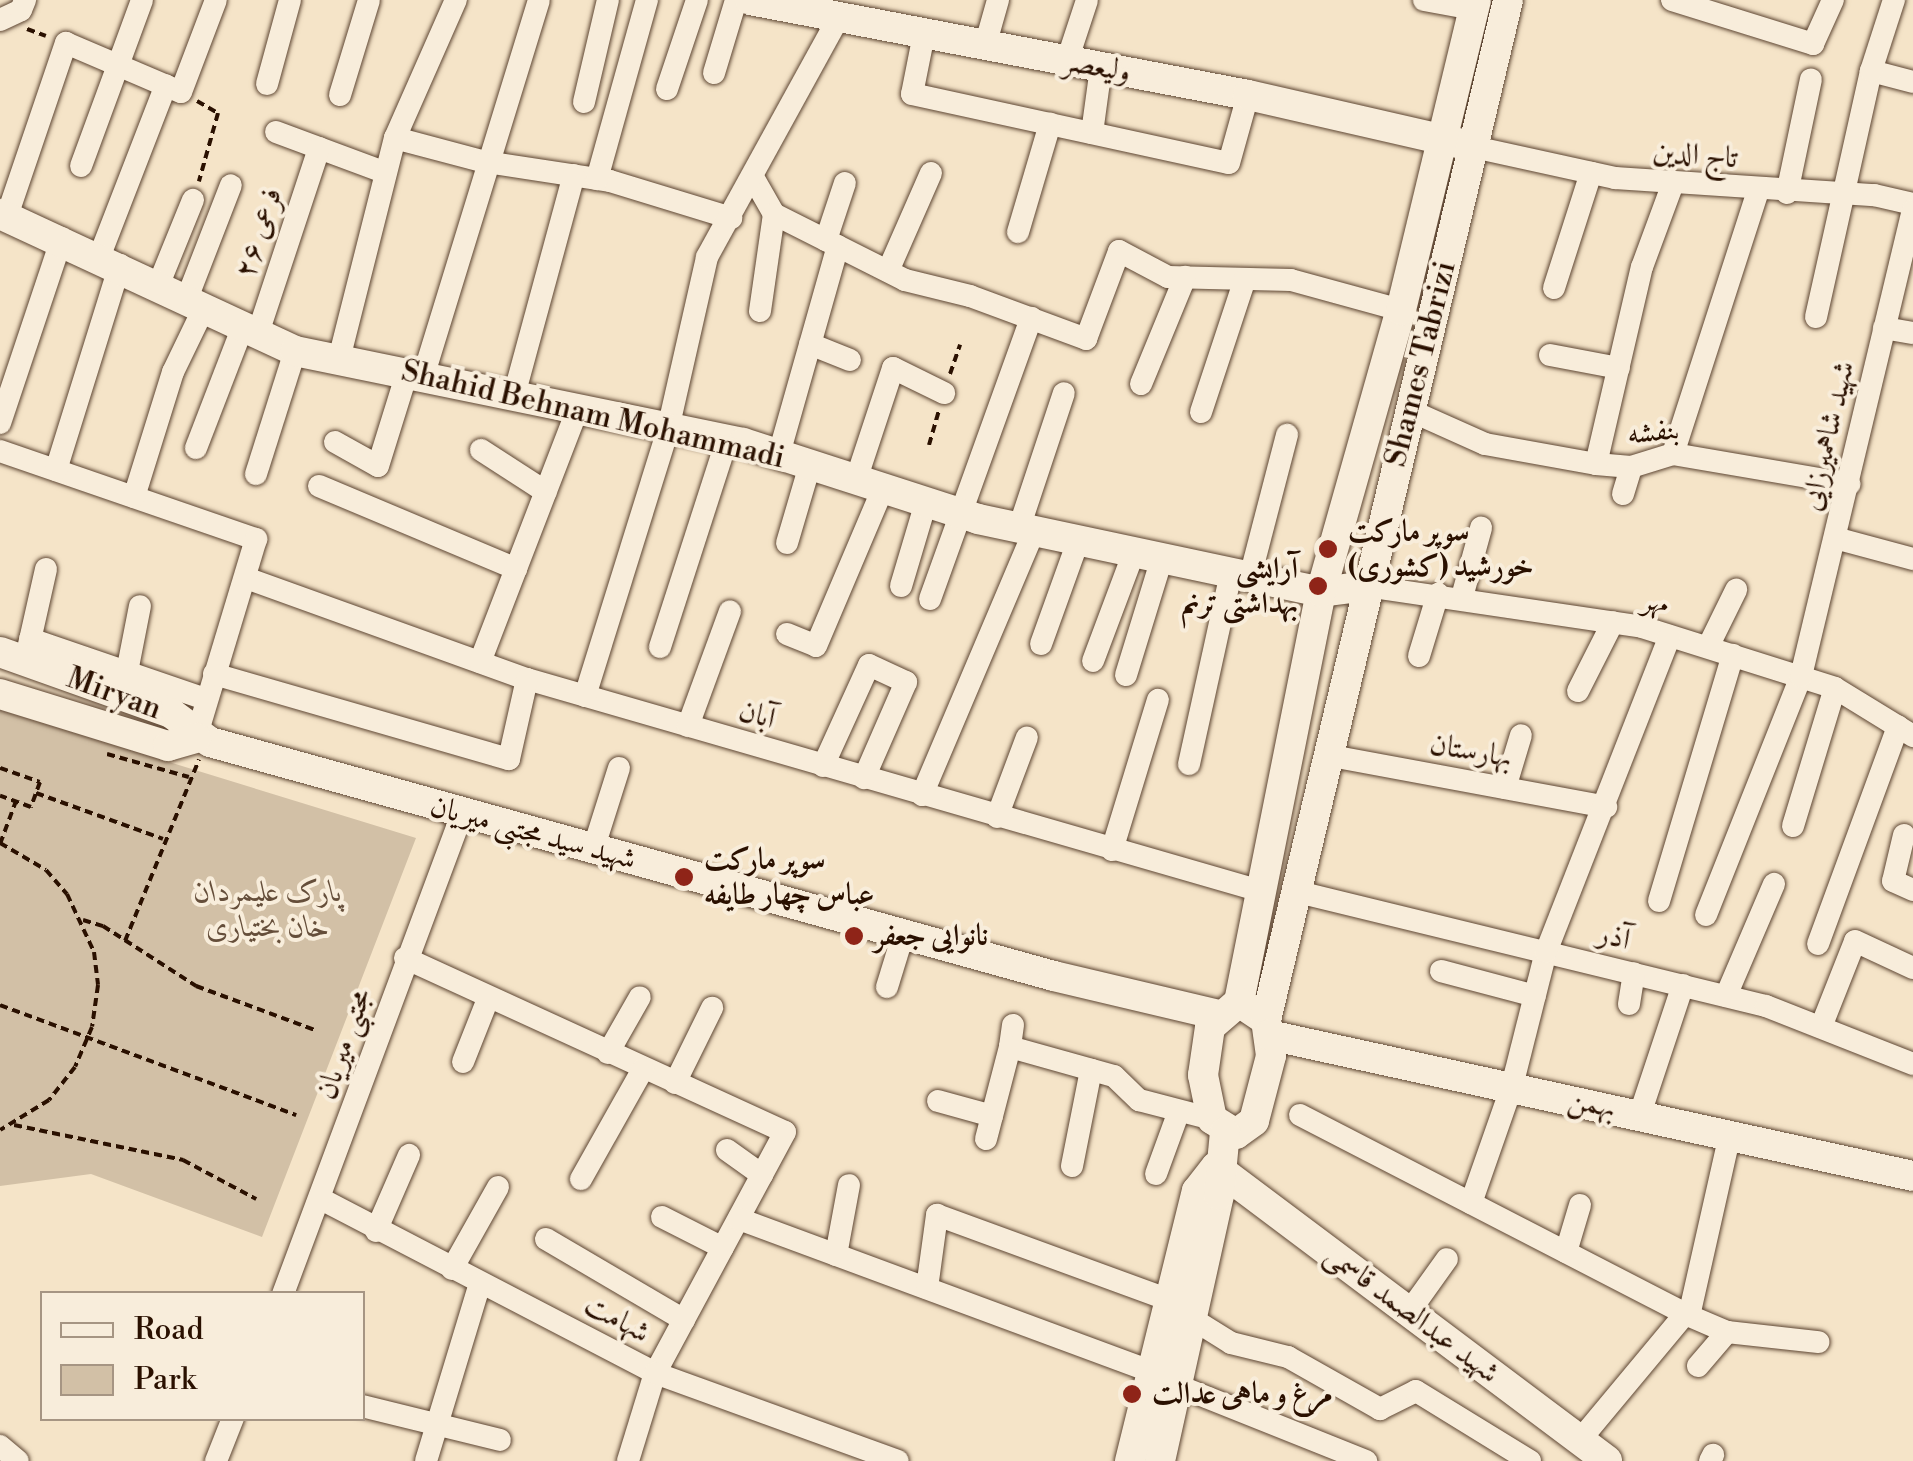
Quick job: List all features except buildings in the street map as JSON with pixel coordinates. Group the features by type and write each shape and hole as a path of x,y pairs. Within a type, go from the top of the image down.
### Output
{"street":[{"path":"81,166 116,61 142,0"},
{"path":"56,470 110,260 174,89 216,0"},
{"path":"267,84 290,0"},
{"path":"340,95 369,0"},
{"path":"339,359 396,138 456,0"},
{"path":"336,442 378,466 415,375 539,0"},
{"path":"584,102 608,0"},
{"path":"514,399 647,0"},
{"path":"667,89 697,0"},
{"path":"714,73 736,0"},
{"name":"ولیعصر","path":"750,0 801,5 839,18 1248,95 1474,147"},
{"path":"985,46 998,0"},
{"path":"1066,61 1087,0"},
{"path":"1424,0 1474,4"},
{"name":"Shames Tabrizi","path":"1474,4 1401,310 1321,592 1229,1009 1204,1058 1218,1126 1243,1132 1254,1121 1268,1078 1268,1028 1294,891 1508,0"},
{"path":"1672,0 1726,8 1813,44 1833,0"},
{"path":"1816,317 1871,70 1894,0"},
{"path":"586,696 668,428 708,256 754,179 839,18"},
{"path":"924,34 912,94 1229,163 1248,95"},
{"path":"4,215 66,43 116,61 174,89"},
{"path":"1092,133 1101,67"},
{"path":"1871,70 1913,82"},
{"path":"1788,193 1811,79"},
{"path":"1018,232 1050,124"},
{"path":"276,132 386,173"},
{"path":"396,138 486,162 586,177 731,218"},
{"name":"تاج الدین","path":"1474,147 1591,173 1758,191 1844,194 1913,207"},
{"name":"فرعی ۲۶","path":"196,448 249,332 318,148"},
{"path":"888,271 930,172"},
{"path":"1554,288 1591,173"},
{"path":"754,179 774,214 888,271 1086,339 1118,251 1168,277 1291,280 1401,310"},
{"path":"779,454 810,344 845,182"},
{"path":"1596,464 1642,266 1672,183"},
{"path":"134,497 231,185"},
{"path":"1673,454 1758,191"},
{"path":"158,286 193,200"},
{"name":"شهید شاهمیرزایی","path":"1706,915 1801,676 1913,207"},
{"path":"760,311 774,214"},
{"name":"Shahid Behnam Mohammadi","path":"4,215 110,260 249,332 295,350 514,399 727,440 960,514 1026,530 1321,592 1366,586"},
{"path":"0,423 62,238"},
{"path":"1142,384 1185,277"},
{"path":"1201,412 1245,279"},
{"path":"930,599 1031,318"},
{"path":"1884,328 1913,333"},
{"path":"810,344 850,360"},
{"path":"256,474 295,350"},
{"path":"1550,355 1618,368"},
{"path":"787,634 816,646 870,484 893,368 944,393"},
{"path":"922,795 1026,530 1064,393"},
{"name":"بنفشه","path":"1409,410 1485,444 1596,464 1631,467 1673,454 1849,484"},
{"path":"480,662 577,411"},
{"path":"1189,764 1240,575 1287,435"},
{"path":"660,647 727,440"},
{"path":"481,450 546,492"},
{"path":"0,451 256,539 196,738"},
{"path":"786,543 810,464"},
{"path":"1623,494 1631,467"},
{"path":"319,486 516,569"},
{"path":"901,586 926,502"},
{"path":"1462,597 1481,528"},
{"path":"1835,538 1913,559"},
{"path":"1041,644 1078,540"},
{"path":"1094,661 1148,555"},
{"path":"1126,675 1148,555"},
{"path":"46,569 18,651 126,672 205,700"},
{"name":"آبان","path":"246,578 526,679 1257,890"},
{"name":"مهر","path":"1366,586 1462,597 1614,622 1670,636 1836,688 1905,731"},
{"path":"1708,647 1736,590"},
{"path":"1420,656 1438,594"},
{"path":"126,672 140,606"},
{"path":"688,726 730,610"},
{"path":"1578,691 1614,622"},
{"path":"1470,1203 1512,1086 1546,952 1670,636"},
{"name":"Miryan","path":"18,651 171,714 196,738"},
{"path":"1659,901 1732,655"},
{"path":"824,766 868,664 906,682 864,778"},
{"path":"214,674 509,760 526,679"},
{"path":"1793,826 1836,688"},
{"name":"Miryan","path":"0,694 168,746 196,738"},
{"path":"1112,850 1158,700"},
{"path":"1818,944 1905,731"},
{"path":"1505,788 1522,735"},
{"path":"997,817 1027,737"},
{"name":"شهید سید مجتبی میریان","path":"196,738 902,935 1229,1009 1268,1028"},
{"name":"بهارستان","path":"1326,755 1606,807"},
{"path":"594,850 618,768"},
{"name":"مجتبی میریان","path":"284,1291 321,1199 405,958 462,814"},
{"path":"1904,836 1893,881 1913,890"},
{"path":"1726,996 1774,884"},
{"name":"آذر","path":"1294,891 1726,996 1913,1064"},
{"path":"887,987 902,935"},
{"path":"1822,1028 1855,942 1913,968"},
{"path":"405,958 786,1132 655,1373 628,1461"},
{"path":"1441,971 1535,996"},
{"path":"1629,1004 1634,973"},
{"path":"1640,1114 1683,985"},
{"path":"608,1053 640,998"},
{"path":"463,1062 488,999"},
{"path":"675,1083 712,1008"},
{"name":"بهمن","path":"1268,1028 1913,1176"},
{"path":"938,1100 989,1128 1011,1036 1090,1070 1114,1076 1139,1100 1218,1126 1216,1167 1196,1191 1180,1309 1164,1378 1130,1461"},
{"path":"580,1179 643,1069"},
{"path":"1072,1166 1090,1070"},
{"path":"1156,1174 1179,1111"},
{"path":"1300,1115 1687,1315 1728,1332 1818,1342"},
{"path":"1580,1440 1687,1315 1730,1134"},
{"path":"727,1150 762,1175"},
{"path":"376,1231 409,1155"},
{"name":"شهید عبدالصمد قاسمی","path":"1216,1167 1607,1461"},
{"path":"836,1254 849,1185"},
{"path":"452,1269 498,1187"},
{"name":"شهامت","path":"321,1199 655,1373 891,1460"},
{"path":"1566,1252 1580,1204"},
{"path":"927,1288 937,1214 1180,1309 1231,1342 1288,1357 1380,1409 1416,1391 1530,1461"},
{"path":"662,1217 723,1248"},
{"path":"739,1219 1164,1378 1316,1453 1366,1461"},
{"path":"546,1239 684,1320"},
{"path":"1409,1312 1447,1259"},
{"path":"426,1461 480,1283"},
{"path":"1698,1366 1728,1332"},
{"path":"1160,1461 1164,1378"},
{"path":"365,1407 500,1440"},
{"path":"216,1461 232,1421"},
{"path":"0,1446 18,1461"}],"path":[{"path":"15,10 27,30 66,43"},
{"path":"174,89 218,113 193,200"},
{"path":"0,768 40,782 31,806 0,796"},
{"path":"125,940 189,777"},
{"path":"36,793 165,840"},
{"path":"0,1130 48,1100 76,1066 88,1037 98,984 83,920 46,870 0,843 16,801"},
{"path":"83,920 125,940 196,986 315,1030"},
{"path":"0,1005 296,1115"},
{"path":"14,1124 182,1160 256,1199"}],"green space":[{"name":"پارک علیمردان خان بختیاری","path":"0,710 416,838 262,1237 91,1174 0,1186"}],"place":[{"name":"سوپر مارکت خورشید (کشوری)","path":"1328,549"},
{"name":"آرایشی بهداشتی ترنم","path":"1318,586"},
{"name":"سوپر مارکت عباس چهار طایفه","path":"684,877"},
{"name":"نانوایی جعفر","path":"854,936"},
{"name":"مرغ و ماهی عدالت","path":"1132,1394"}]}
